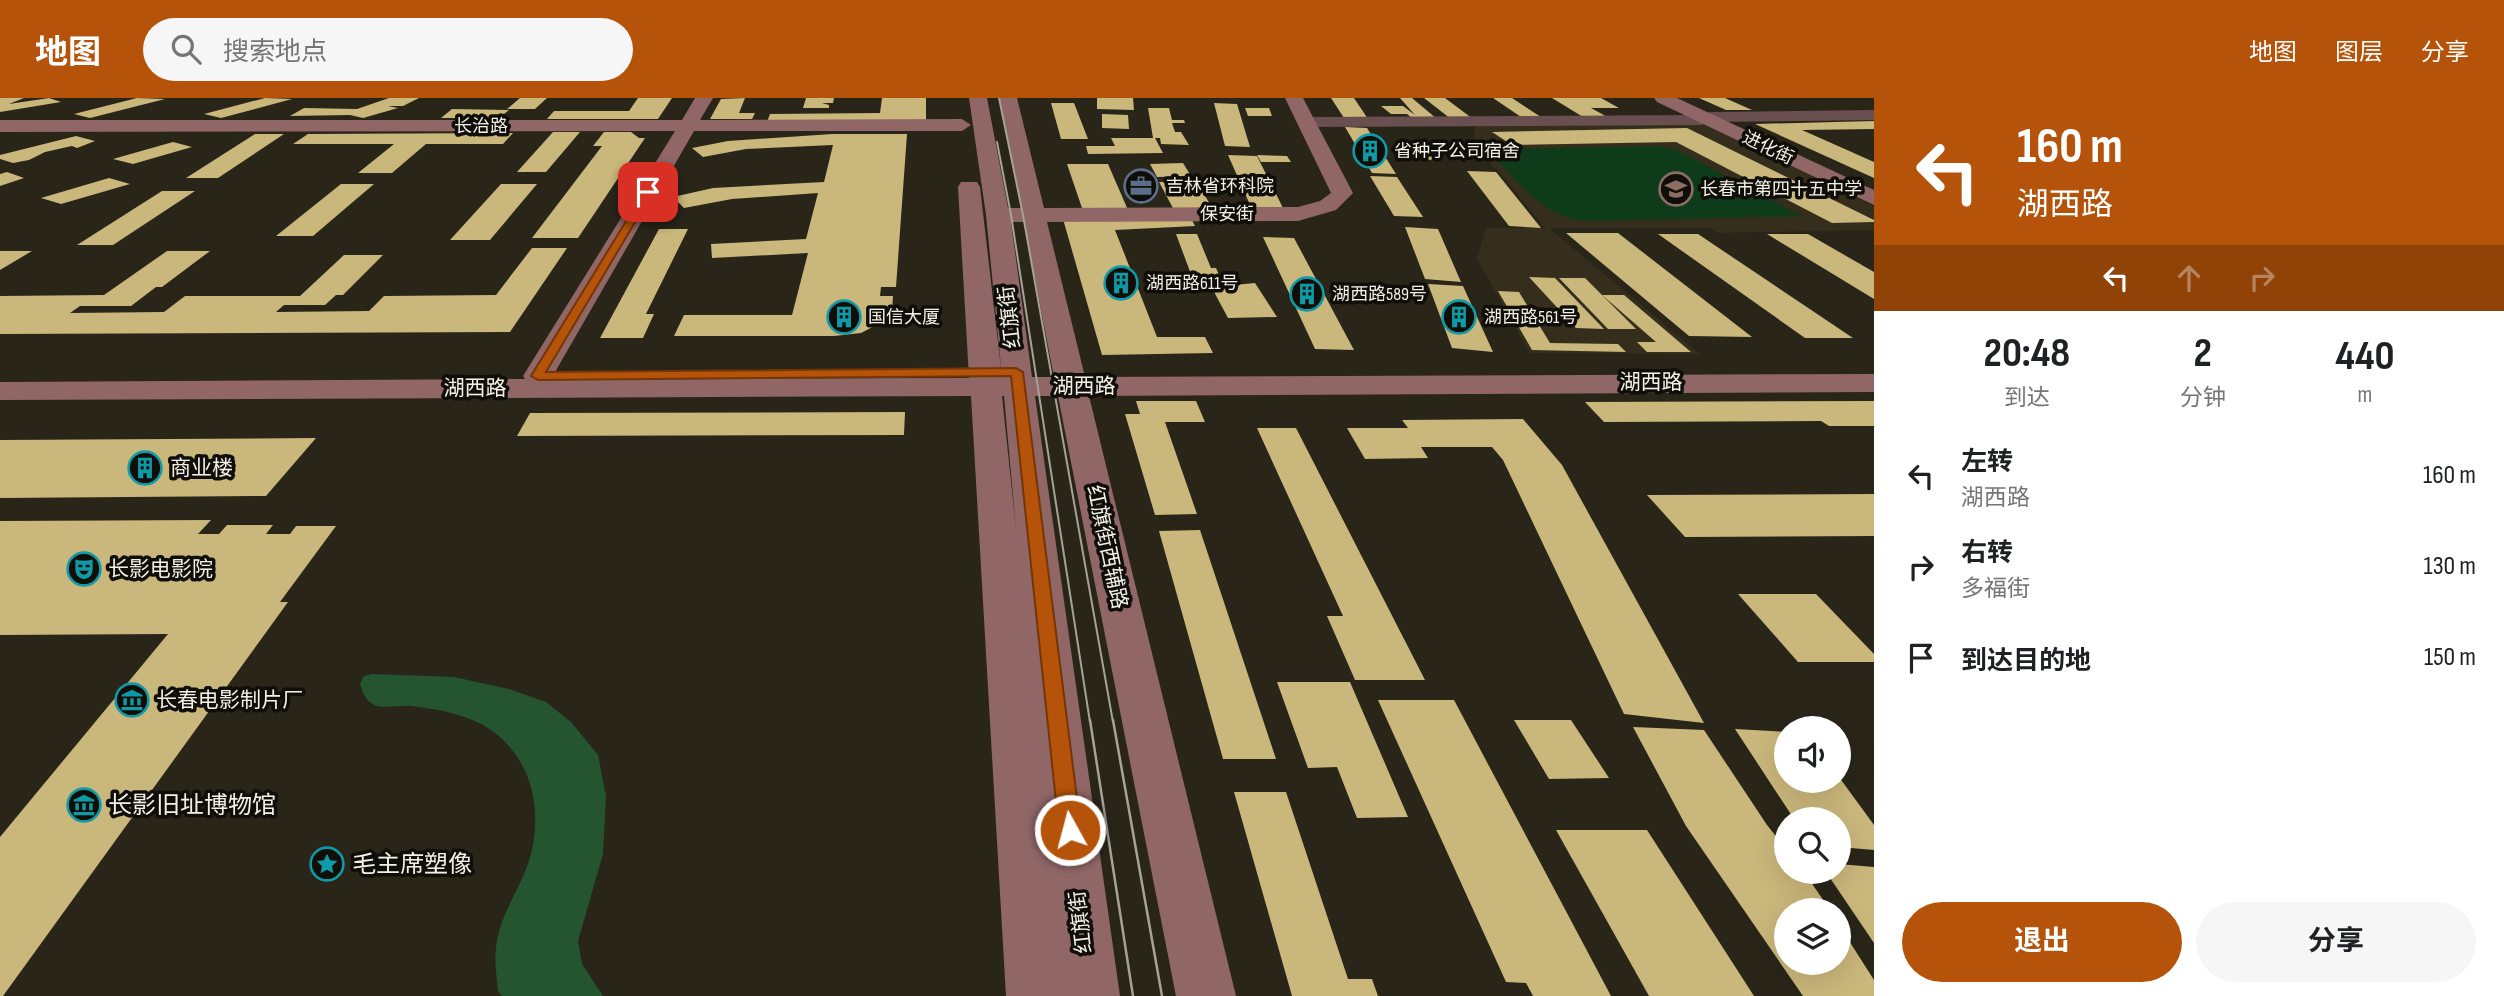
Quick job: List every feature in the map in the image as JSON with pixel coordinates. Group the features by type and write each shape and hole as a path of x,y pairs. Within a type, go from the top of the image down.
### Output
{"main road":[{"path":"538,376 704,98"},
{"name":"红旗街西辅路","path":"1008,98 1016,215 1069,379 1206,996"},
{"name":"保安街","path":"1016,215 1298,214 1323,209 1336,202 1342,193 1294,98"},
{"name":"进化街","path":"1662,98 1874,198"},
{"name":"长治路","path":"0,126 688,125 967,107"},
{"name":"红旗街","path":"967,107 1016,215 1000,380 1036,996"},
{"name":"红旗街","path":"967,107 974,244 1000,380 1090,996"},
{"name":"湖西路","path":"0,391 1874,371"},
{"name":"湖西路","path":"0,379 538,376 1000,380"},
{"name":"湖西路","path":"1069,379 1874,383"}],"street":[{"path":"1307,122 1874,115"}],"shaded area":[{"name":"长春市第四十五中学","path":"1704,123 1874,206 1874,230 1717,233 1710,228 1549,228 1700,354 1530,353 1477,259 1486,228 1545,228 1499,172 1472,146 1475,128 1479,125"}],"green space":[{"path":"1658,146 1677,150 1801,216 1587,221 1571,218 1533,197 1491,154 1501,149"},
{"path":"364,676 454,677 509,689 546,702 571,722 598,755 606,796 603,854 578,941 582,964 603,996 502,996 498,991 495,959 498,937 528,864 534,841 533,794 526,773 515,754 500,737 481,724 435,709 374,705 366,699 360,684"}],"building":[{"path":"0,98 24,98 9,104 49,98 61,102 0,112"},
{"path":"137,98 165,99 90,118 74,114"},
{"path":"265,98 292,99 221,118 204,114"},
{"path":"389,98 419,98 403,106 388,106 398,108 363,118 350,115 290,116 304,108 357,109"},
{"path":"520,98 547,98 535,109 507,109"},
{"path":"638,98 672,98 658,119 547,119 554,111 629,111"},
{"path":"745,98 739,113 755,113 752,119 710,119 721,99"},
{"path":"806,98 834,98 833,103 822,103 829,105 829,108 803,108"},
{"path":"882,98 926,98 926,121 767,122 770,114 880,113"},
{"path":"1097,98 1133,98 1134,110 1097,109"},
{"path":"1331,98 1354,98 1368,119 1344,118"},
{"path":"1400,98 1412,98 1437,119 1413,119 1407,114 1391,114 1381,106 1403,106 1415,115"},
{"path":"1424,98 1445,98 1473,119 1451,119"},
{"path":"1493,98 1512,98 1544,119 1524,119"},
{"path":"1552,98 1601,98 1619,108 1591,108 1611,119 1588,120"},
{"path":"1699,98 1725,98 1752,110 1726,110"},
{"path":"1051,103 1074,103 1088,139 1061,139"},
{"path":"1214,103 1237,104 1250,147 1225,146"},
{"path":"1148,108 1169,108 1172,120 1184,120 1185,123 1172,123 1175,132 1181,132 1189,145 1161,144 1160,138 1153,138"},
{"path":"1245,108 1269,108 1272,116 1248,116"},
{"path":"452,109 509,110 499,118 441,118"},
{"path":"1102,114 1128,115 1129,129 1102,128"},
{"path":"1874,121 1874,129 1802,130 1874,162 1874,178 1755,124"},
{"name":"省种子公司宿舍","path":"1345,127 1367,128 1396,174 1372,173"},
{"path":"1687,128 1874,222 1832,223 1676,142 1512,145 1492,132"},
{"path":"553,132 580,132 546,172 517,172"},
{"path":"604,132 631,132 639,138 645,138 578,238 532,238 602,146 593,146"},
{"path":"513,133 503,144 426,144 392,173 358,173 394,144 293,144 308,134"},
{"path":"255,134 284,134 218,178 186,178"},
{"path":"832,134 907,134 896,287 881,287 880,296 893,296 892,313 888,319 861,333 834,336 674,336 684,315 792,315 808,253 712,258 711,244 806,239 818,193 732,199 684,208 673,197 713,188 824,182 833,145 746,149 703,157 692,148 728,141"},
{"path":"76,136 95,141 77,148 72,146 45,152 29,160 13,163 0,159 0,155"},
{"path":"1111,138 1155,138 1163,153 1088,154 1086,146 1115,146"},
{"path":"1415,141 1442,145 1431,160 1404,155"},
{"path":"173,142 192,147 133,164 113,159"},
{"path":"1228,155 1257,156 1283,208 1251,207"},
{"path":"1257,155 1287,156 1291,162 1261,162"},
{"path":"1183,163 1191,176 1157,177 1150,164"},
{"path":"1067,164 1108,164 1128,210 1083,211"},
{"path":"1467,171 1496,172 1541,228 1509,226"},
{"path":"7,172 24,178 0,186 0,174"},
{"path":"1370,176 1397,177 1423,217 1394,216"},
{"path":"109,178 130,184 61,204 41,198"},
{"path":"1196,181 1213,209 1174,210 1159,182"},
{"path":"341,184 374,184 313,236 276,236"},
{"path":"501,184 537,184 490,240 450,240"},
{"path":"162,191 195,191 113,245 77,245"},
{"path":"1191,218 1195,226 1115,230 1157,337 1205,337 1213,353 1102,355 1063,219"},
{"path":"1405,227 1438,229 1461,282 1425,279"},
{"path":"659,229 688,229 646,314 654,314 643,338 600,338"},
{"path":"1566,233 1618,233 1752,337 1689,336"},
{"path":"1176,234 1197,234 1211,268 1216,268 1224,286 1255,283 1277,317 1228,318 1213,290 1223,290 1220,286 1195,285"},
{"path":"1658,234 1698,234 1853,338 1805,338"},
{"path":"1767,234 1808,234 1874,272 1874,299"},
{"name":"湖西路589号","path":"1263,237 1294,238 1354,350 1315,349"},
{"path":"532,248 567,248 510,332 0,334 0,296 104,295 167,251 210,251 162,287 156,287 131,306 80,306 70,313 164,312 185,296 300,296 344,255 383,255 343,295 336,295 325,305 284,305 276,312 369,311 384,296 496,295"},
{"path":"0,251 32,251 0,270"},
{"path":"1529,277 1555,278 1604,329 1576,328"},
{"path":"1559,278 1585,278 1636,329 1608,329"},
{"name":"湖西路561号","path":"1428,284 1463,286 1493,352 1452,348"},
{"path":"1498,291 1519,292 1550,343 1618,344 1626,352 1532,350"},
{"path":"1602,295 1624,295 1691,352 1647,352 1637,342 1656,342"},
{"path":"1136,401 1196,401 1205,422 1165,422 1197,514 1155,515 1125,414 1140,414"},
{"path":"1874,401 1874,426 1829,426 1821,421 1604,422 1585,402"},
{"path":"905,412 904,435 517,436 530,413"},
{"path":"1523,419 1562,465 1704,723 1624,714 1503,460 1492,447 1421,447 1428,458 1365,459 1347,428 1408,428 1402,420"},
{"path":"1257,428 1296,428 1425,680 1355,680 1327,616 1343,616"},
{"name":"商业楼","path":"316,438 266,496 0,498 0,440"},
{"path":"1874,494 1874,536 1685,537 1647,495"},
{"path":"211,520 198,534 219,534 227,525 273,525 266,534 290,534 296,526 336,526 280,602 288,602 3,996 0,996 0,837 168,634 0,635 0,521"},
{"path":"1200,530 1276,759 1223,759 1159,531"},
{"path":"1738,594 1816,594 1874,654 1874,662 1798,662"},
{"path":"1277,682 1350,682 1408,817 1357,818 1337,767 1308,768"},
{"path":"1378,700 1454,700 1611,996 1533,996 1526,983 1506,982"},
{"path":"1514,720 1571,720 1609,778 1549,779"},
{"path":"1633,727 1704,730 1774,834 1774,884 1812,884 1822,898 1774,898 1774,954 1686,826"},
{"path":"1735,729 1774,731 1774,788"},
{"path":"1234,792 1286,792 1348,979 1372,979 1378,996 1292,996"},
{"path":"1777,793 1851,793 1874,825 1874,850 1851,848 1851,807 1786,807"},
{"path":"1556,830 1647,830 1754,996 1649,996"},
{"path":"1851,865 1874,867 1874,943 1851,909 1851,898 1844,898 1834,884 1851,884"},
{"path":"1851,944 1874,980 1874,996 1803,996 1789,975 1851,975"}],"tram line":[{"path":"999,98 1023,215 1113,722"},
{"path":"997,142 1011,215 1090,722"},
{"path":"1090,720 1133,996"},
{"path":"1113,720 1162,996"}],"place":[{"name":"省种子公司宿舍","path":"1370,151"},
{"name":"吉林省环科院","path":"1141,186"},
{"name":"长春市第四十五中学","path":"1676,189"},
{"name":"湖西路611号","path":"1121,283"},
{"name":"湖西路589号","path":"1307,294"},
{"name":"国信大厦","path":"844,317"},
{"name":"湖西路561号","path":"1459,317"},
{"name":"商业楼","path":"145,468"},
{"name":"长影电影院","path":"84,569"},
{"name":"长春电影制片厂","path":"132,700"},
{"name":"长影旧址博物馆","path":"84,805"},
{"name":"毛主席塑像","path":"327,864"}],"route":[{"path":"648,192 538,376 1016,372 1070,830"}]}
